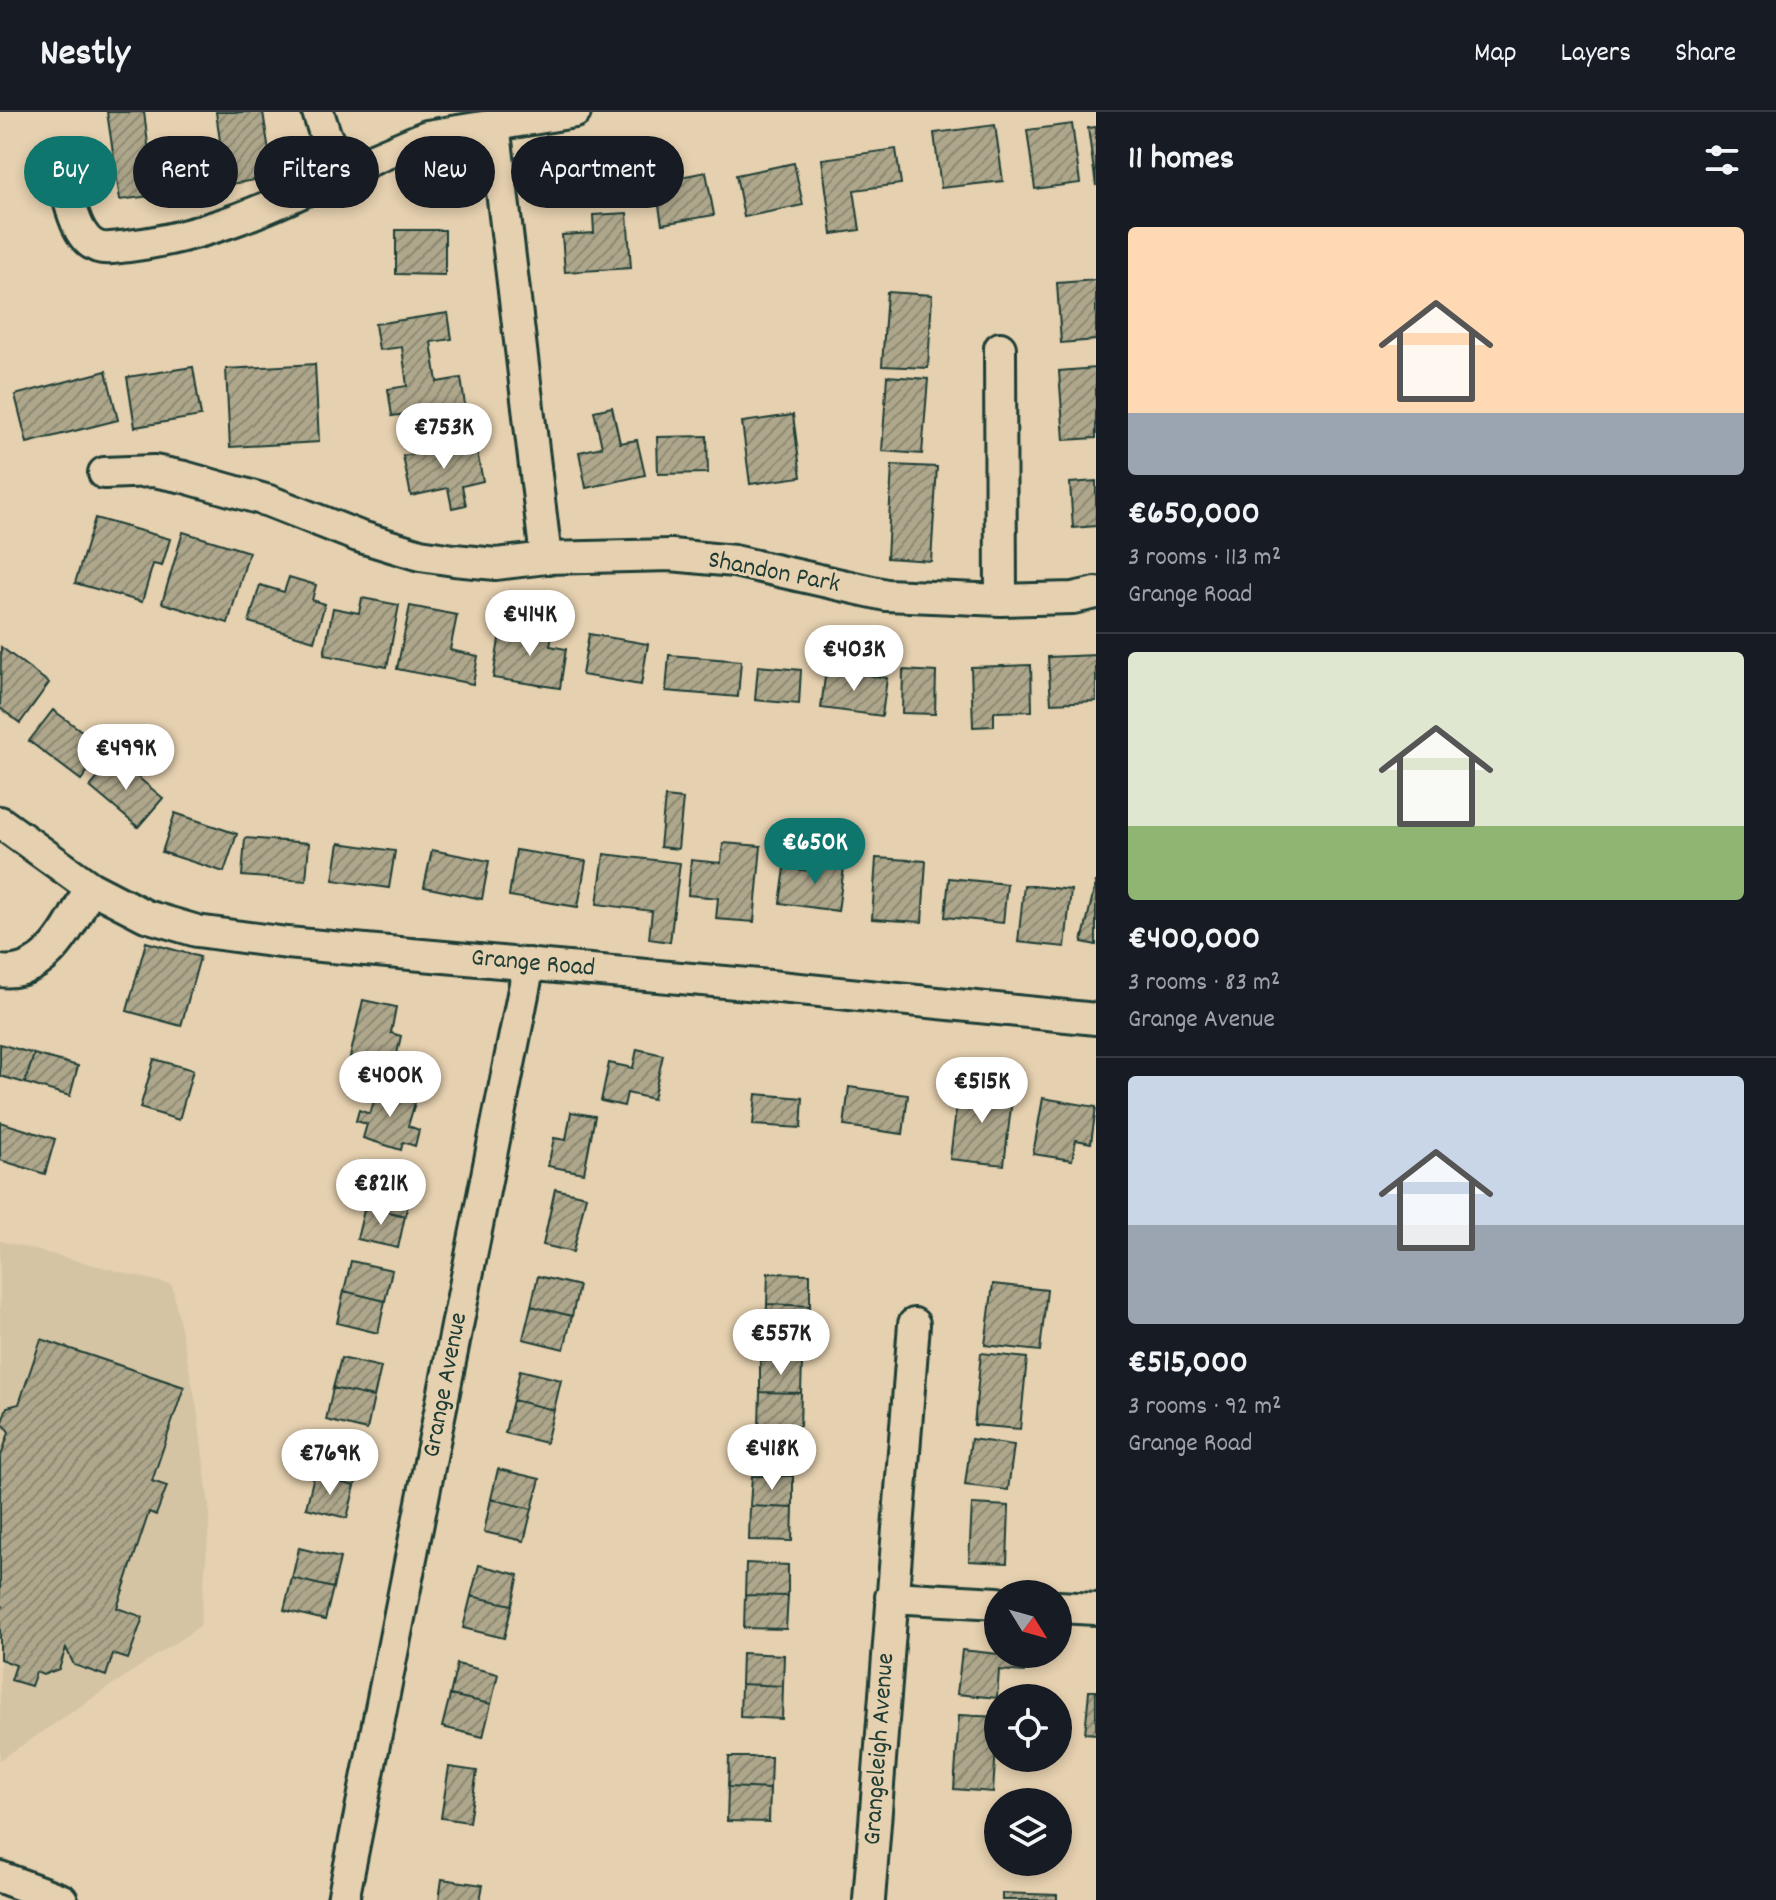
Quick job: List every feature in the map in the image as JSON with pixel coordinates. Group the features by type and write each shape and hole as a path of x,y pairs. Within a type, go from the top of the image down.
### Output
{"street":[{"path":"318,112 326,136"},
{"path":"379,156 427,136 575,112"},
{"path":"494,124 546,558"},
{"path":"72,208 79,227 89,241 107,248 179,238 264,208"},
{"path":"1000,348 1001,600"},
{"name":"Shandon Park","path":"104,473 154,471 184,477 269,501 358,536 420,555 496,564 546,558 671,555 734,561 886,595 1001,600 1073,598 1096,593"},
{"name":"Grange Road","path":"0,822 90,887 146,916 197,931 287,943 1096,1019"},
{"path":"0,971 12,972 34,964 55,947 90,887"},
{"name":"Grange Avenue","path":"343,1900 529,964"},
{"name":"Grangeleigh Avenue","path":"869,1900 914,1324"},
{"path":"891,1597 984,1602"},
{"path":"1072,1608 1096,1609"},
{"path":"0,1877 62,1900"}],"shaded area":[{"path":"0,1241 172,1285 197,1408 210,1515 200,1626 0,1760"}],"building":[{"path":"107,112 144,112 147,136 133,136 133,198 120,200 117,136 111,136"},
{"path":"216,112 263,112 267,136 254,136 254,180 238,183 238,136 219,136"},
{"path":"1072,124 1080,183 1035,189 1027,130"},
{"path":"995,125 1003,181 941,188 934,133"},
{"path":"1096,127 1096,186 1088,128"},
{"path":"896,149 901,184 854,190 860,230 832,234 822,159"},
{"path":"794,163 803,205 744,217 736,175"},
{"path":"706,172 714,215 662,224 659,208 684,208 684,176"},
{"path":"627,213 631,268 565,272 562,235 594,233 593,215"},
{"path":"396,230 445,230 445,275 396,274"},
{"path":"1096,280 1096,340 1061,343 1057,283"},
{"path":"887,292 932,295 928,368 882,366"},
{"path":"448,313 452,339 431,342 437,382 461,378 465,405 392,416 388,389 407,386 402,347 379,350 375,324"},
{"path":"315,364 319,442 230,447 226,369"},
{"path":"193,367 201,416 135,427 127,377"},
{"path":"1096,368 1096,438 1064,440 1059,371"},
{"path":"106,371 118,420 27,443 15,395"},
{"path":"887,376 928,379 922,454 882,451"},
{"path":"612,407 620,443 637,440 645,475 586,488 579,452 602,447 594,411"},
{"path":"793,415 801,477 750,484 742,422"},
{"path":"707,436 708,473 658,474 657,437"},
{"path":"475,442 483,481 462,486 466,505 452,508 448,488 411,496 403,456"},
{"path":"892,465 937,467 931,561 887,558"},
{"path":"1096,481 1096,526 1073,528 1070,483"},
{"path":"95,518 170,539 162,566 153,564 142,602 75,583"},
{"path":"183,532 249,552 228,623 162,603"},
{"path":"289,577 316,585 312,600 325,604 314,641 249,622 260,585 284,592"},
{"path":"362,598 399,605 387,667 324,655 333,608 359,613"},
{"path":"410,606 457,615 450,650 478,656 473,684 397,669"},
{"path":"512,625 553,631 550,646 566,649 560,688 493,678 499,639 510,640"},
{"path":"589,634 648,644 641,685 582,675"},
{"path":"1,647 49,683 20,723 0,708"},
{"path":"669,655 741,661 738,697 666,691"},
{"path":"1096,655 1096,701 1051,703 1048,657"},
{"path":"1031,665 1032,711 994,712 994,726 973,727 971,667"},
{"path":"758,666 801,670 799,704 755,700"},
{"path":"826,669 887,678 882,716 821,708"},
{"path":"903,670 936,672 935,714 902,713"},
{"path":"53,710 105,748 81,780 29,741"},
{"path":"115,758 163,798 138,827 90,787"},
{"path":"665,797 683,799 678,849 660,847"},
{"path":"175,813 237,834 224,872 162,852"},
{"path":"245,838 309,843 306,881 242,876"},
{"path":"339,843 395,851 389,888 333,880"},
{"path":"723,843 761,846 754,922 716,919 718,898 688,895 691,860 721,863"},
{"path":"432,850 489,861 482,899 424,887"},
{"path":"516,850 586,861 578,907 509,896"},
{"path":"604,854 680,863 670,942 649,939 652,911 597,904"},
{"path":"821,857 845,860 838,911 780,903 785,868 818,872"},
{"path":"876,858 926,861 922,922 872,919"},
{"path":"949,878 1007,884 1003,923 945,917"},
{"path":"1096,881 1096,945 1082,942"},
{"path":"1024,885 1071,890 1065,947 1018,942"},
{"path":"146,942 200,957 181,1026 127,1011"},
{"path":"363,1000 396,1007 391,1033 401,1036 394,1067 350,1057"},
{"path":"0,1044 34,1054 25,1083 0,1076"},
{"path":"637,1049 663,1055 653,1099 627,1093 624,1106 601,1101 609,1063 633,1068"},
{"path":"34,1054 78,1066 70,1096 25,1083"},
{"path":"154,1059 193,1070 179,1120 140,1108"},
{"path":"379,1085 417,1096 408,1126 419,1130 415,1146 403,1142 401,1150 363,1138 367,1124 356,1121 359,1110 370,1114"},
{"path":"959,1085 1013,1091 1004,1165 950,1159"},
{"path":"849,1087 908,1095 903,1134 844,1126"},
{"path":"756,1094 803,1098 801,1128 753,1125"},
{"path":"1043,1098 1096,1107 1091,1143 1076,1140 1072,1160 1033,1154"},
{"path":"571,1112 595,1116 584,1173 548,1166 554,1138 566,1140"},
{"path":"0,1122 55,1139 45,1174 0,1160"},
{"path":"372,1176 413,1186 405,1216 365,1206"},
{"path":"555,1189 586,1196 573,1252 543,1245"},
{"path":"365,1206 405,1216 398,1248 357,1239"},
{"path":"351,1261 392,1270 385,1301 344,1291"},
{"path":"768,1273 810,1274 810,1306 767,1304"},
{"path":"538,1276 579,1286 572,1316 531,1306"},
{"path":"993,1284 1047,1290 1040,1351 985,1345"},
{"path":"344,1291 385,1301 378,1333 337,1323"},
{"path":"767,1304 810,1306 808,1339 766,1338"},
{"path":"531,1306 572,1316 564,1349 523,1339"},
{"path":"41,1339 184,1387 152,1481 167,1486 156,1515 149,1512 117,1608 143,1617 128,1659 113,1654 106,1676 74,1665 66,1648 59,1669 43,1675 36,1672 31,1686 11,1680 16,1665 0,1659 0,1611 3,1606 0,1608 0,1459 9,1432 2,1422 7,1407 19,1404"},
{"path":"981,1353 1027,1358 1020,1429 974,1425"},
{"path":"341,1358 381,1367 374,1397 333,1388"},
{"path":"760,1360 802,1362 801,1393 760,1392"},
{"path":"520,1370 561,1380 554,1410 513,1400"},
{"path":"333,1388 374,1397 367,1430 326,1420"},
{"path":"760,1392 801,1393 800,1426 759,1425"},
{"path":"513,1400 554,1410 546,1443 505,1433"},
{"path":"971,1439 1014,1445 1008,1490 965,1485"},
{"path":"321,1446 362,1456 355,1486 314,1476"},
{"path":"498,1469 540,1479 532,1509 491,1499"},
{"path":"314,1476 355,1486 347,1518 306,1508"},
{"path":"752,1476 793,1476 793,1508 750,1506"},
{"path":"491,1499 532,1509 524,1541 484,1532"},
{"path":"972,1504 1009,1506 1007,1563 969,1561"},
{"path":"750,1506 793,1508 792,1541 749,1540"},
{"path":"299,1548 340,1558 333,1588 292,1578"},
{"path":"746,1563 788,1565 788,1596 745,1595"},
{"path":"479,1565 519,1575 512,1605 471,1596"},
{"path":"292,1578 333,1588 325,1620 284,1610"},
{"path":"745,1595 788,1596 786,1629 744,1628"},
{"path":"471,1596 512,1605 504,1638 463,1628"},
{"path":"962,1650 984,1652 984,1668 1024,1668 1024,1672 999,1670 998,1684 984,1684 984,1697 957,1694"},
{"path":"742,1653 784,1655 783,1686 741,1684"},
{"path":"457,1664 498,1674 491,1704 450,1695"},
{"path":"741,1684 783,1686 782,1719 740,1717"},
{"path":"1089,1691 1096,1691 1096,1734 1085,1733"},
{"path":"450,1695 491,1704 483,1737 442,1727"},
{"path":"959,1715 984,1716 984,1772 994,1772 993,1788 984,1788 984,1791 954,1789"},
{"path":"729,1757 771,1757 770,1789 728,1787"},
{"path":"449,1767 477,1771 469,1822 441,1818"},
{"path":"728,1787 770,1789 769,1822 727,1821"},
{"path":"442,1879 483,1885 480,1900 439,1900"},
{"path":"1002,1893 1057,1895 1057,1900 1002,1900"}]}
